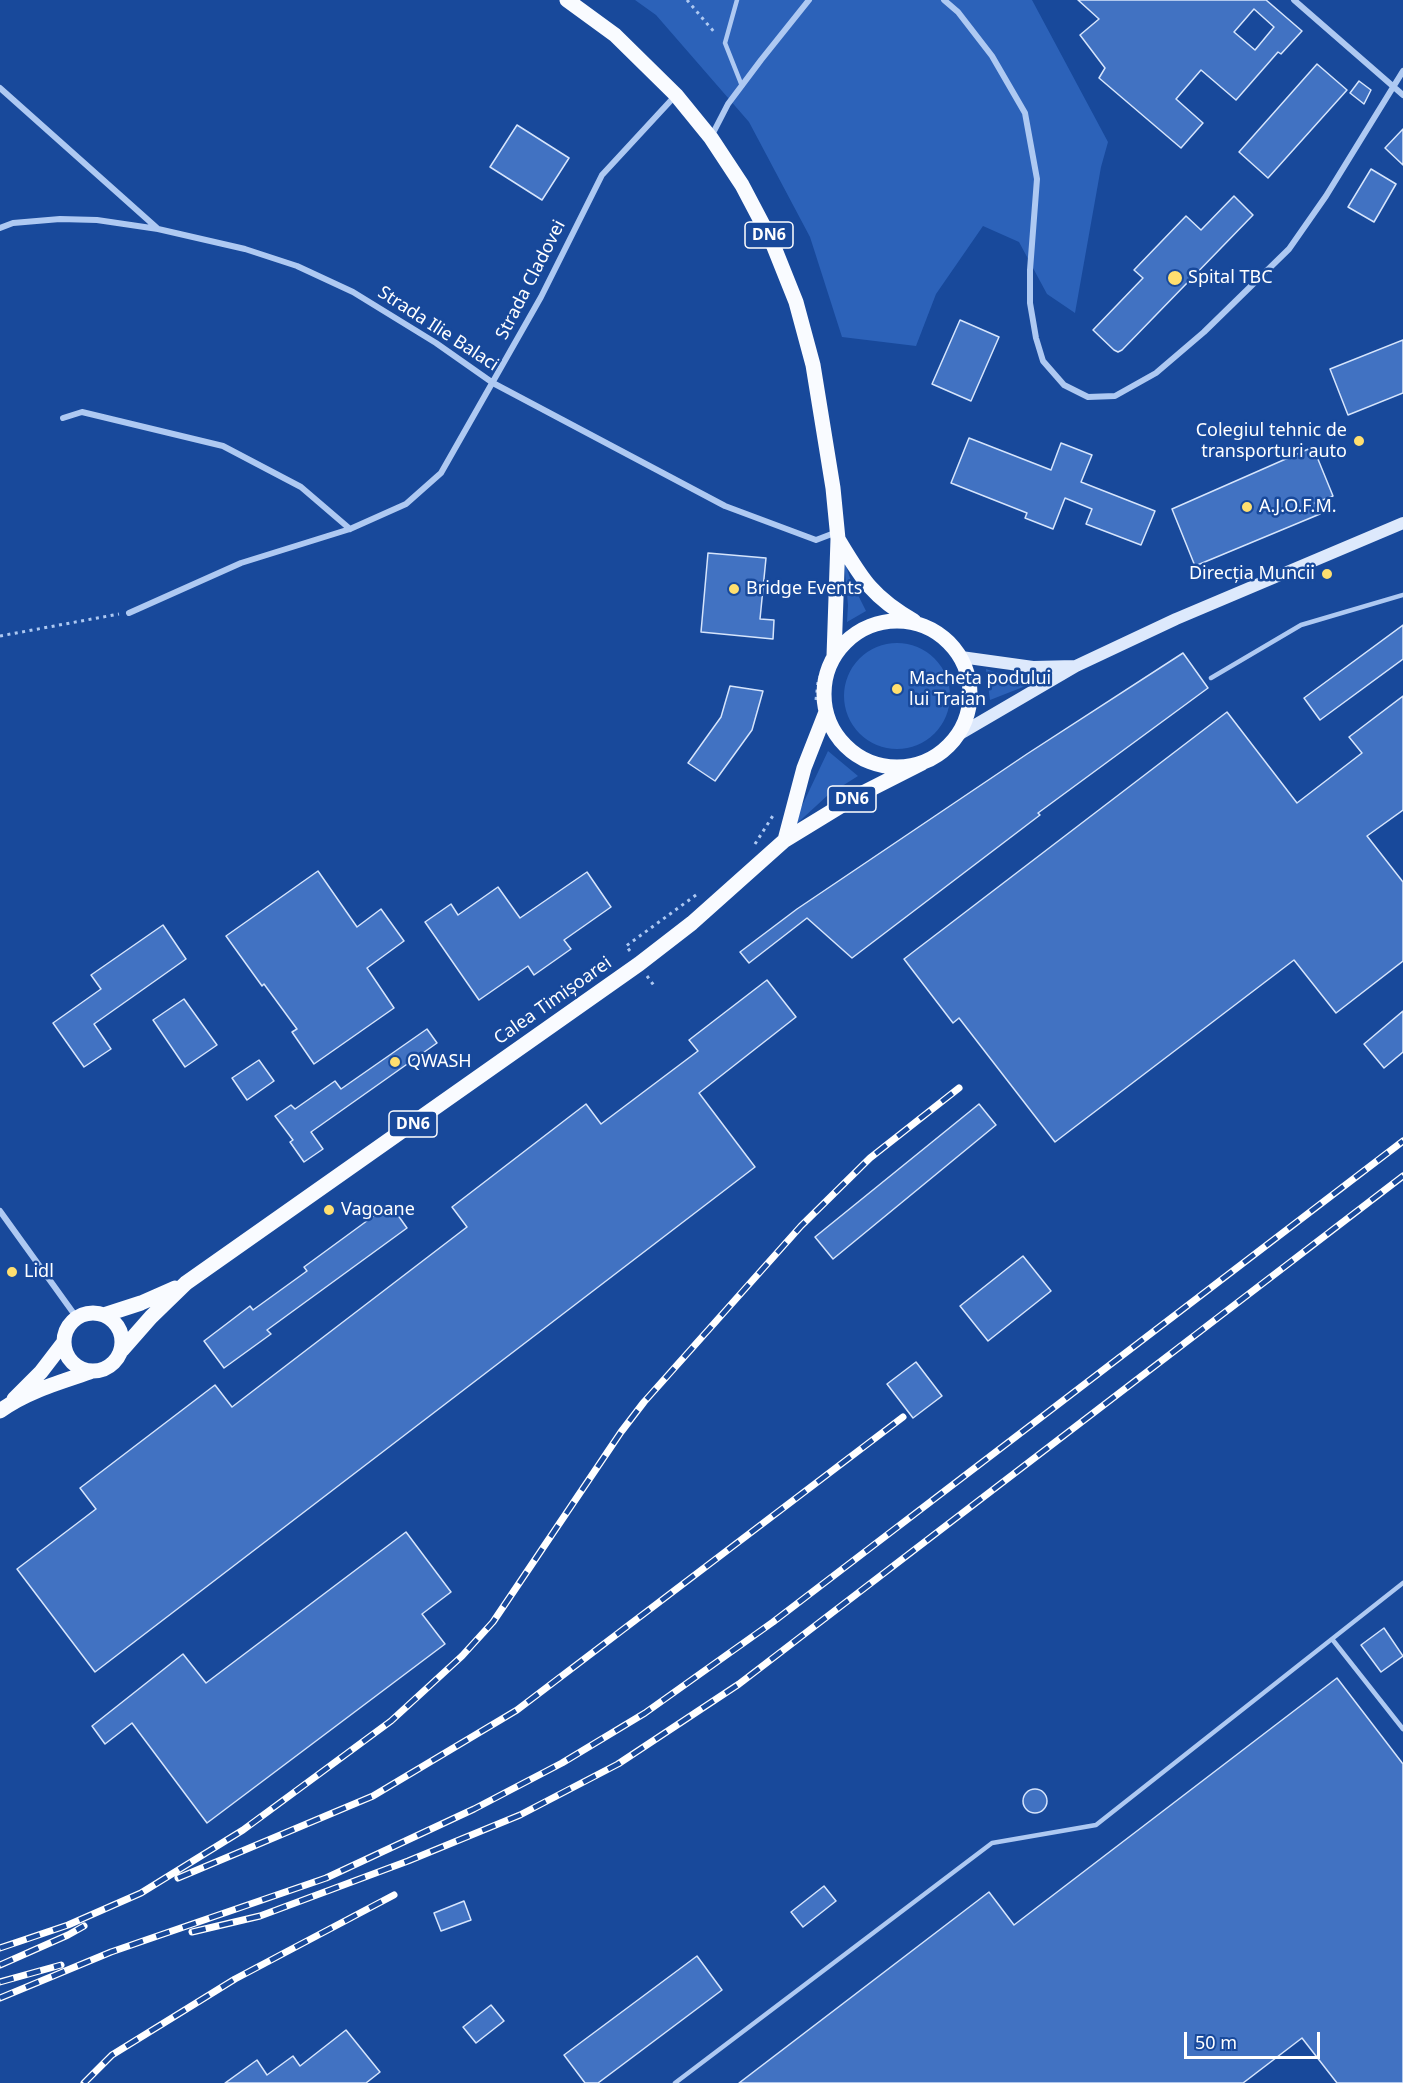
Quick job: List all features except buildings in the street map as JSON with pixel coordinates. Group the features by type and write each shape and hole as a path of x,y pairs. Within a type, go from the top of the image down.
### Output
{"main road":[{"name":"DN6","path":"567,0 615,36 676,95 711,138 742,185 772,242 796,302 813,365 833,488 838,535 830,660 821,708 785,840"},
{"path":"958,735 1076,666 1176,619 1403,523"},
{"name":"DN6","path":"821,708 836,735 852,752 874,764 898,767 922,763 942,752 958,735 967,716 970,696 968,676 961,657 950,643 935,631 891,608 876,595 861,576 838,535"},
{"name":"DN6","path":"830,660 846,641 862,630 880,623 899,621 918,624"},
{"path":"961,657 1033,667 1076,666"},
{"name":"Calea Timișoarei","path":"122,1350 151,1317 186,1283 639,964 692,923 785,840 857,796 922,763"},
{"name":"Calea Timișoarei","path":"104,1315 141,1303 186,1283"},
{"name":"DN6","path":"4,1408 41,1372 64,1342 70,1325 77,1318 85,1314 104,1315"},
{"path":"104,1315 117,1325 123,1341 122,1350"},
{"path":"64,1342 69,1359 90,1372"},
{"name":"DN6","path":"4,1408 54,1384 106,1368 118,1358 122,1350"}],"street":[{"path":"711,138 728,105 809,0"},
{"path":"944,0 958,12 992,56 1025,113 1036,179 1030,270 1030,303 1036,338 1044,361 1064,385 1088,397 1115,396 1156,373 1204,332 1288,249 1326,196 1403,71"},
{"path":"1294,0 1403,95"},
{"path":"0,88 158,229"},
{"name":"Strada Cladovei","path":"129,613 241,563 350,529 406,504 441,473 541,297 602,175 676,95"},
{"name":"Strada Ilie Balaci","path":"0,228 13,223 60,219 97,220 158,229 245,249 297,266 362,298 436,343 493,384 725,506 816,540 838,535"},
{"path":"63,418 82,412 223,446 301,487 350,529"},
{"path":"0,1211 77,1318"}],"lane":[{"path":"736,0 725,43 742,86"},
{"path":"1211,678 1301,625 1403,595"},
{"path":"675,2083 992,1843 1096,1825 1403,1583"},
{"path":"1332,1639 1403,1729"}],"path":[{"path":"687,0 725,43"},
{"path":"0,636 129,613"},
{"path":"821,708 818,682 830,660"},
{"path":"749,853 778,807"},
{"path":"626,946 698,894"}],"shaded area":[{"path":"635,0 1032,0 1108,142 1101,167 1075,313 1047,294 1019,242 983,226 936,294 916,346 842,337 810,237 749,122 656,15"},
{"path":"844,560 851,581 866,611 847,622 848,605"},
{"path":"897,643 917,647 934,659 946,676 950,696 946,716 934,733 917,745 897,749 877,745 860,733 848,716 844,696 848,676 860,659 877,647"},
{"path":"986,669 1012,678 1046,678 990,700"},
{"path":"828,751 858,776 828,795 791,829"}],"railway":[{"path":"0,1948 68,1925 141,1893 243,1830 391,1721 462,1656 493,1622 621,1432 644,1402 801,1226 870,1158 959,1088"},
{"path":"0,1998 111,1952 326,1878 474,1809 562,1763 645,1713 773,1622 1403,1141"},
{"path":"192,1932 260,1916 408,1861 520,1815 618,1764 739,1684 1403,1176"},
{"path":"178,1878 373,1796 517,1710 903,1417"},
{"path":"84,2083 112,2055 235,1979 394,1895"},
{"path":"0,1965 84,1926"},
{"path":"0,1982 61,1965"}],"place":[{"name":"Spital TBC","path":"1175,278"},
{"name":"Colegiul tehnic de transporturi auto","path":"1359,441"},
{"name":"A.J.O.F.M.","path":"1247,507"},
{"name":"Direcția Muncii","path":"1327,574"},
{"name":"Bridge Events","path":"734,589"},
{"name":"Macheta podului lui Traian","path":"897,689"},
{"name":"QWASH","path":"395,1062"},
{"name":"Vagoane","path":"329,1210"},
{"name":"Lidl","path":"12,1272"}]}
